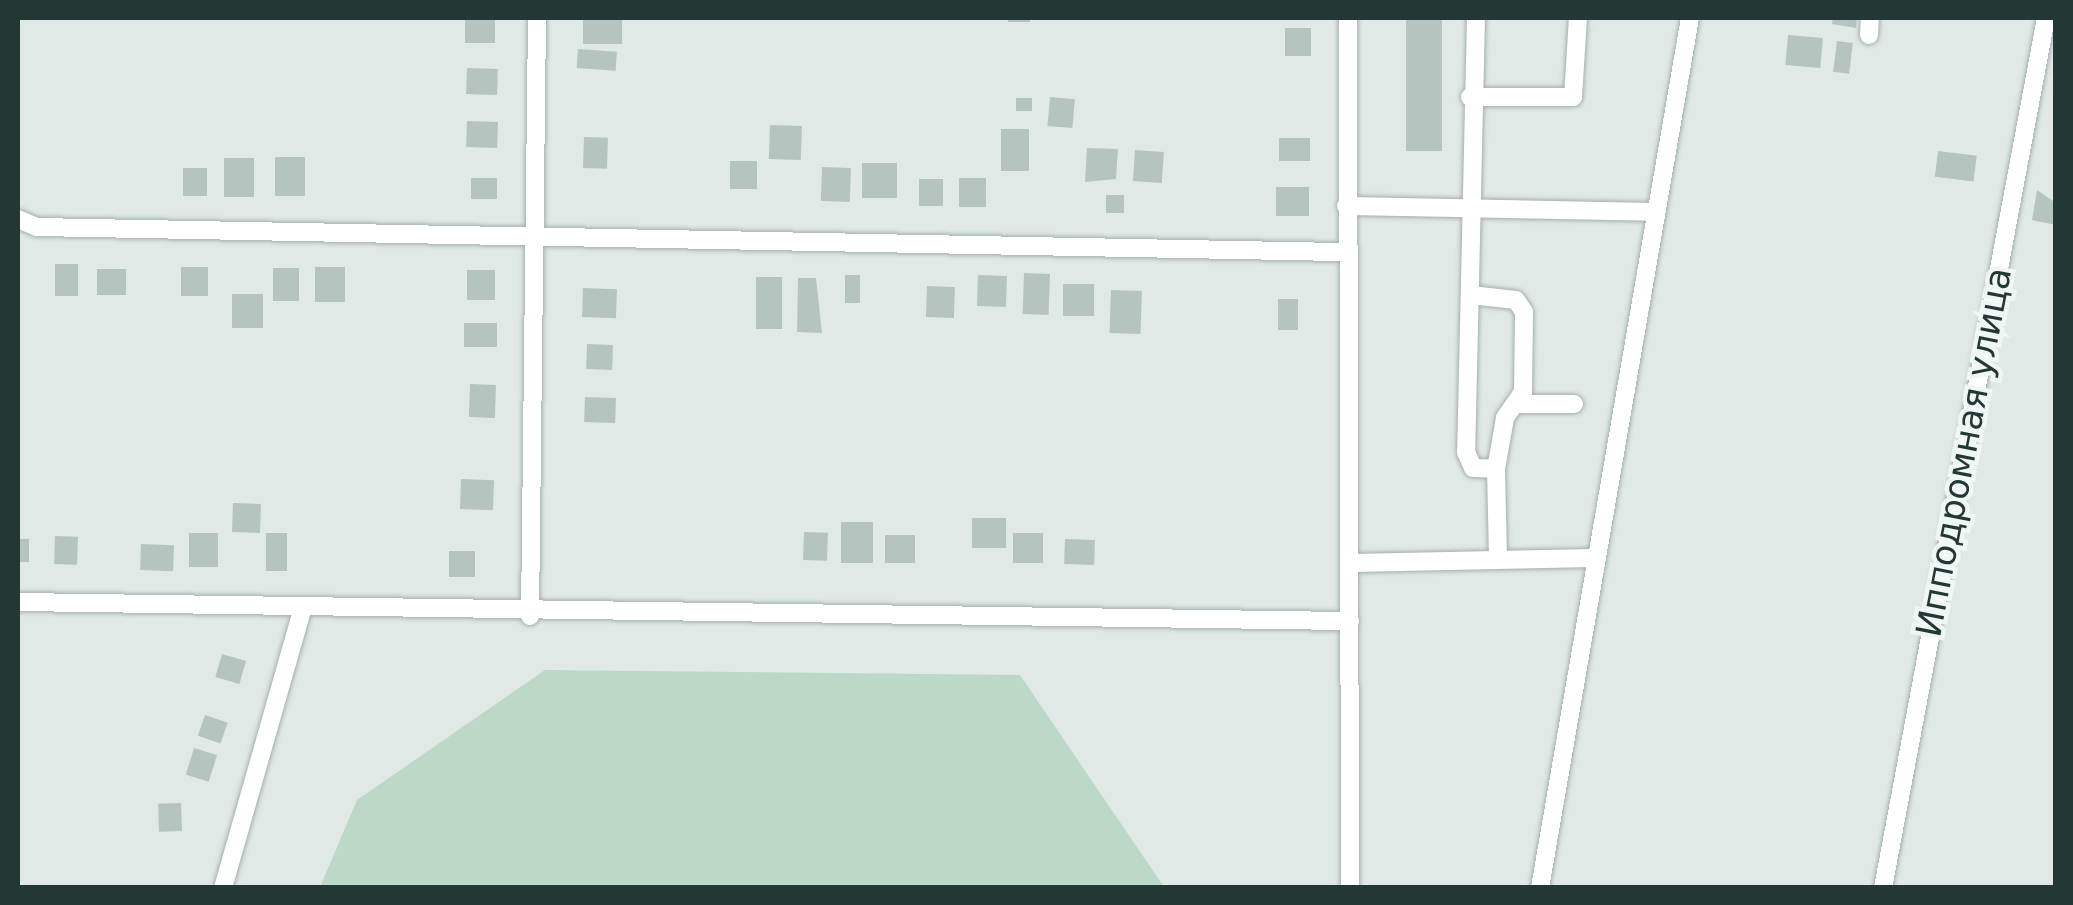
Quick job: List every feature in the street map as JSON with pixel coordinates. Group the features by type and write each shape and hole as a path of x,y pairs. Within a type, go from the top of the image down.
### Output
{"street":[{"path":"530,616 537,18"},
{"path":"1348,18 1344,252 1350,563 1350,888"},
{"path":"1476,18 1470,98 1471,295 1466,452 1474,468 1496,469"},
{"path":"1470,98 1573,97 1578,18"},
{"path":"1540,888 1690,18"},
{"name":"Ипподромная улица","path":"1883,888 2046,18"},
{"path":"1346,206 1470,213 1656,212"},
{"path":"18,219 534,236 1344,252"},
{"path":"1471,295 1516,300 1524,312 1516,404 1504,418 1496,469 1498,560"},
{"path":"1516,404 1574,404"},
{"path":"1350,563 1596,558"},
{"path":"18,602 530,616 1350,621"},
{"path":"223,888 302,611"}],"green space":[{"path":"545,670 1020,675 1164,887 320,887 357,800"}],"building":[{"path":"465,18 495,18 495,43 465,43"},
{"path":"583,18 622,18 622,44 583,44"},
{"path":"1008,18 1030,18 1030,22 1008,22"},
{"path":"1406,18 1442,18 1442,151 1406,151"},
{"path":"1833,18 1857,18 1856,28 1832,24"},
{"path":"1285,28 1311,28 1311,56 1285,56"},
{"path":"1788,35 1823,38 1820,68 1785,65"},
{"path":"1837,41 1853,43 1849,74 1833,72"},
{"path":"578,49 617,52 616,71 577,68"},
{"path":"467,68 498,69 497,95 466,94"},
{"path":"1050,97 1075,99 1072,128 1047,126"},
{"path":"1016,98 1032,98 1032,111 1016,111"},
{"path":"467,121 498,122 497,148 466,147"},
{"path":"770,125 802,126 801,160 769,159"},
{"path":"1001,129 1029,129 1029,171 1001,171"},
{"path":"584,137 608,138 607,169 583,168"},
{"path":"1279,138 1310,138 1310,161 1279,161"},
{"path":"1087,148 1118,149 1116,179 1085,182"},
{"path":"1135,150 1164,152 1162,183 1133,181"},
{"path":"1938,151 1977,156 1974,182 1935,177"},
{"path":"275,157 305,157 305,196 275,196"},
{"path":"224,158 254,158 254,197 224,197"},
{"path":"730,161 757,161 757,189 730,189"},
{"path":"862,163 897,163 897,198 862,198"},
{"path":"822,167 851,168 850,202 821,201"},
{"path":"183,168 207,168 207,196 183,196"},
{"path":"471,178 497,178 497,199 471,199"},
{"path":"959,178 986,178 986,207 959,207"},
{"path":"919,179 943,179 943,206 919,206"},
{"path":"1276,187 1309,187 1309,216 1276,216"},
{"path":"2037,190 2056,203 2056,225 2032,220"},
{"path":"1106,195 1124,195 1124,213 1106,213"},
{"path":"55,264 78,264 78,296 55,296"},
{"path":"181,267 208,267 208,296 181,296"},
{"path":"315,267 345,267 345,302 315,302"},
{"path":"273,268 299,268 299,301 273,301"},
{"path":"97,269 126,269 126,295 97,295"},
{"path":"467,270 495,270 495,300 467,300"},
{"path":"1024,273 1050,274 1049,315 1023,314"},
{"path":"845,275 860,275 860,303 845,303"},
{"path":"978,275 1007,276 1006,307 977,306"},
{"path":"756,277 782,277 782,329 756,329"},
{"path":"798,278 816,278 822,333 797,332"},
{"path":"1063,284 1094,284 1094,316 1063,316"},
{"path":"927,286 955,287 954,318 926,317"},
{"path":"583,288 617,289 616,318 582,317"},
{"path":"1111,290 1142,291 1140,334 1109,333"},
{"path":"232,294 263,294 263,328 232,328"},
{"path":"1278,299 1298,299 1298,330 1278,330"},
{"path":"464,323 497,323 497,347 464,347"},
{"path":"587,344 613,345 612,370 586,369"},
{"path":"470,384 496,385 495,418 469,417"},
{"path":"585,397 616,398 615,423 584,422"},
{"path":"461,479 494,480 493,510 460,509"},
{"path":"233,503 261,504 260,533 232,532"},
{"path":"972,518 1006,518 1006,548 972,548"},
{"path":"841,522 873,522 873,563 841,563"},
{"path":"804,532 828,533 827,561 803,560"},
{"path":"189,533 218,533 218,567 189,567"},
{"path":"266,533 287,533 287,571 266,571"},
{"path":"1013,533 1043,533 1043,563 1013,563"},
{"path":"885,535 915,535 915,563 885,563"},
{"path":"55,536 78,537 77,565 54,564"},
{"path":"18,539 29,539 29,562 18,562"},
{"path":"1065,539 1095,540 1094,565 1064,564"},
{"path":"141,544 174,545 173,571 140,570"},
{"path":"449,551 475,551 475,577 449,577"},
{"path":"222,654 246,661 239,684 215,677"},
{"path":"205,715 228,723 221,744 198,736"},
{"path":"194,748 217,755 209,782 186,775"},
{"path":"181,803 182,831 159,832 158,804"}]}
